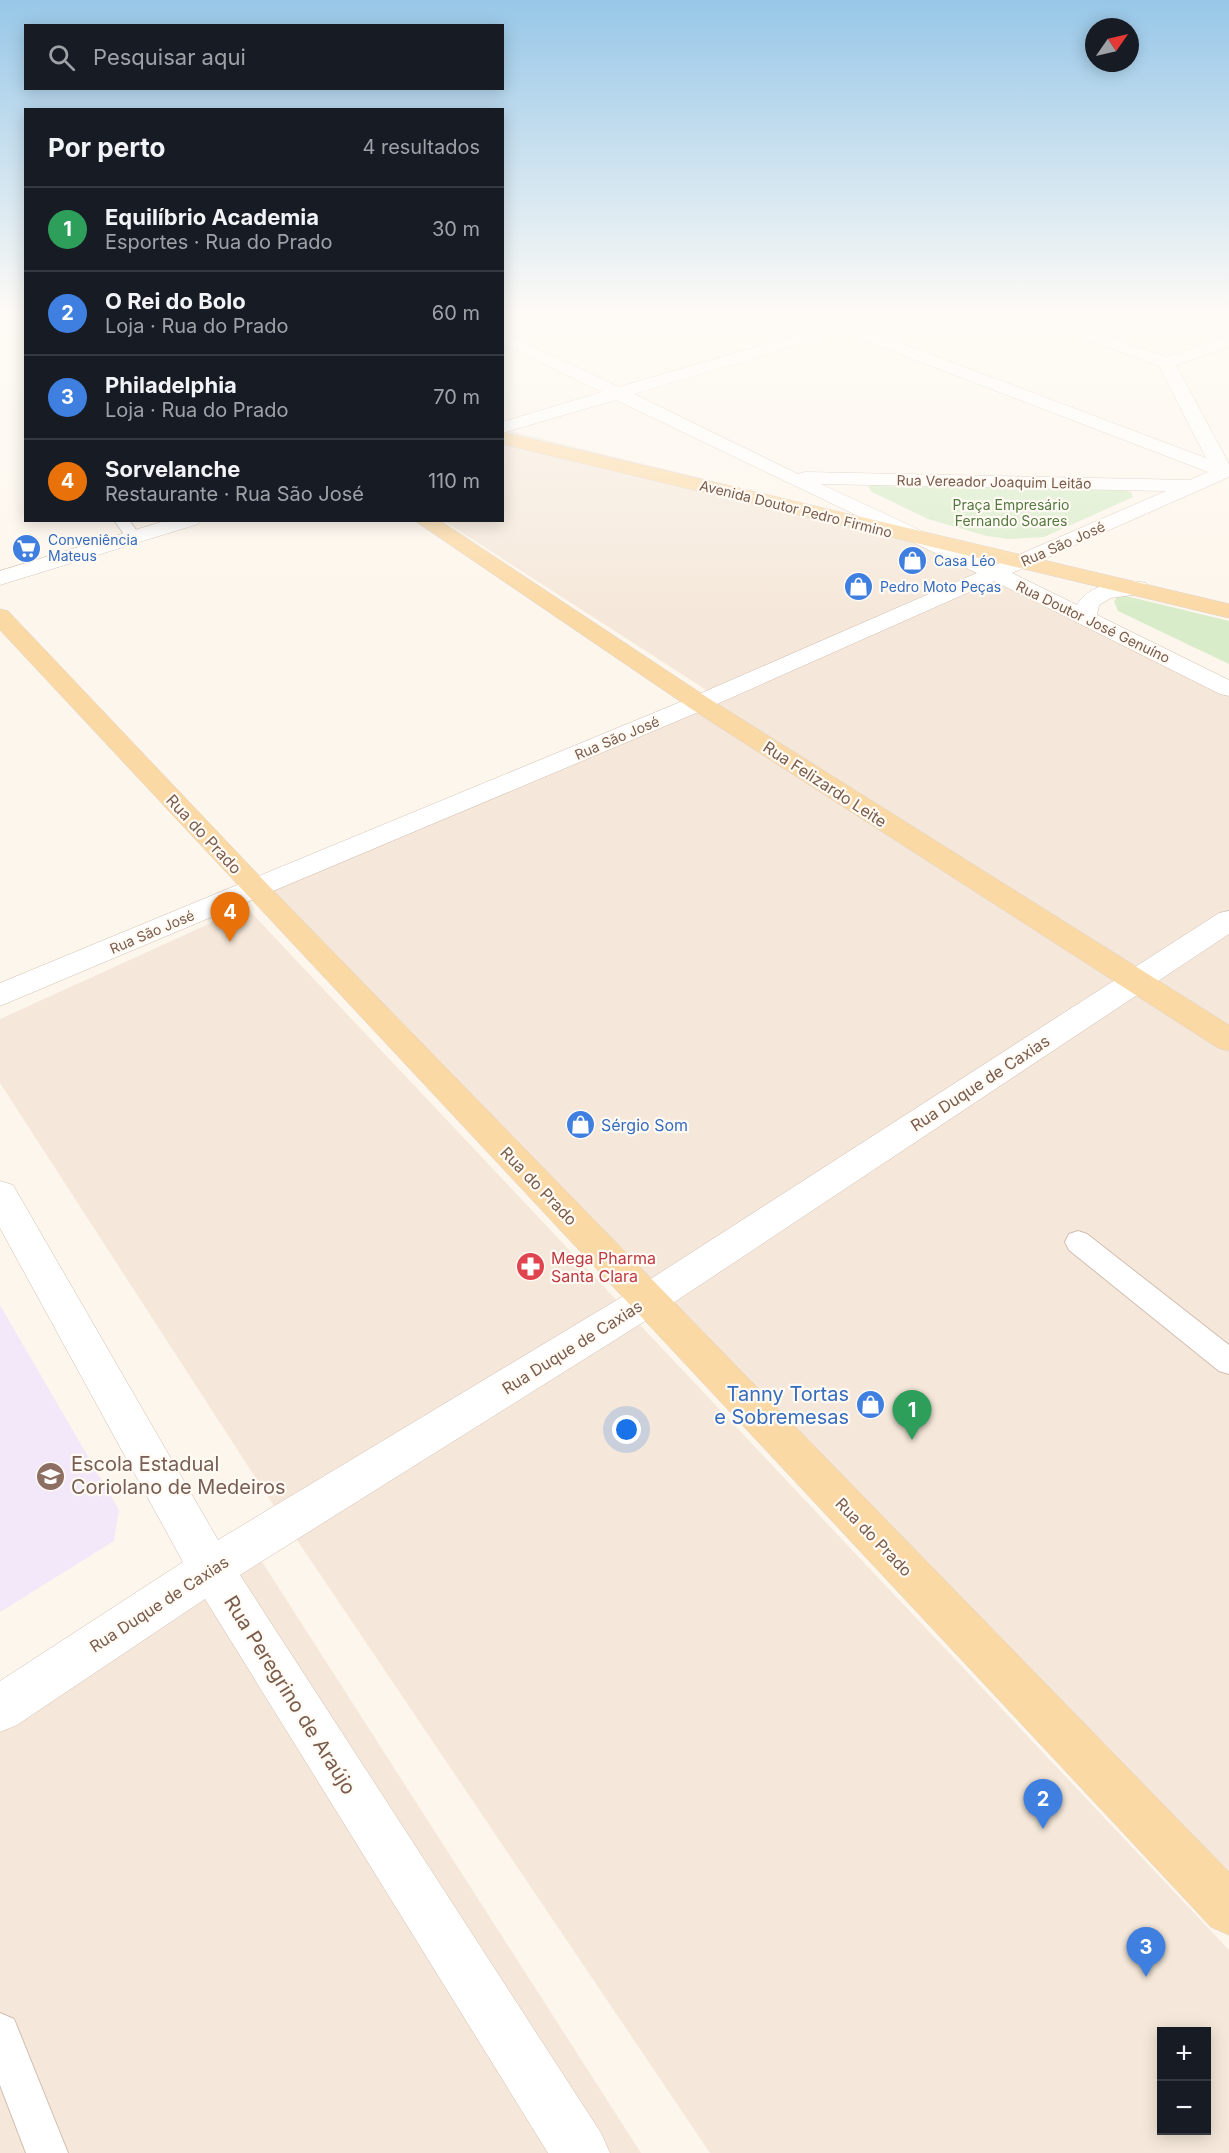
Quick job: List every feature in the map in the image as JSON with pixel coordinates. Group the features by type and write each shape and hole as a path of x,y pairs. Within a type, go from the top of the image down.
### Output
{"main road":[{"name":"Avenida Doutor Pedro Firmino","path":"504,438 1229,611"},
{"name":"Rua Felizardo Leite","path":"427,522 699,703 1229,1040"},
{"name":"Rua do Prado","path":"0,616 256,889 1229,1909"}],"street":[{"path":"504,427 555,412"},
{"name":"Rua Doutor José Genuíno","path":"661,412 791,478 929,541 1229,689"},
{"path":"1070,412 1225,471"},
{"path":"1193,412 1225,471"},
{"name":"Rua São José","path":"0,995 699,703 1024,562 1225,471"},
{"name":"Rua Vereador Joaquim Leitão","path":"791,478 1196,486"},
{"path":"0,578 127,529 177,522"},
{"path":"1085,618 1086,605 1092,597 1105,592 1138,588"},
{"name":"Rua Duque de Caxias","path":"0,1708 211,1569 648,1300 1229,920"},
{"name":"Rua Peregrino de Araújo","path":"0,1195 211,1569 581,2153"}],"lane":[{"path":"1078,1242 1229,1362"},
{"path":"0,2033 47,2153"}],"shaded area":[{"path":"504,429 923,533 1229,682 1229,1902 256,889 711,693 446,522 504,522"},
{"path":"246,907 1229,1950 1229,2153 710,2153 270,1500 0,1083 0,1019"},
{"name":"Escola Estadual Coriolano de Medeiros","path":"0,1305 119,1510 114,1541 0,1612"},
{"path":"257,1554 641,2153 0,2153 0,1720"}],"green space":[{"name":"Praça Empresário Fernando Soares","path":"876,483 1123,490 1131,492 1133,497 1044,537 1008,539 987,536 928,519 872,492 868,487"},
{"path":"1126,596 1229,621 1229,664 1118,611 1114,601 1118,597"}],"place":[{"name":"Conveniência Mateus","path":"27,548"},
{"name":"Casa Léo","path":"913,561"},
{"name":"Pedro Moto Peças","path":"859,587"},
{"name":"Sorvelanche","path":"230,942"},
{"name":"Sérgio Som","path":"580,1125"},
{"name":"Mega Pharma Santa Clara","path":"530,1267"},
{"name":"Tanny Tortas e Sobremesas","path":"870,1405"},
{"name":"Equilíbrio Academia","path":"912,1440"},
{"name":"Escola Estadual Coriolano de Medeiros","path":"50,1476"},
{"name":"O Rei do Bolo","path":"1043,1829"},
{"name":"Philadelphia","path":"1146,1977"}]}
